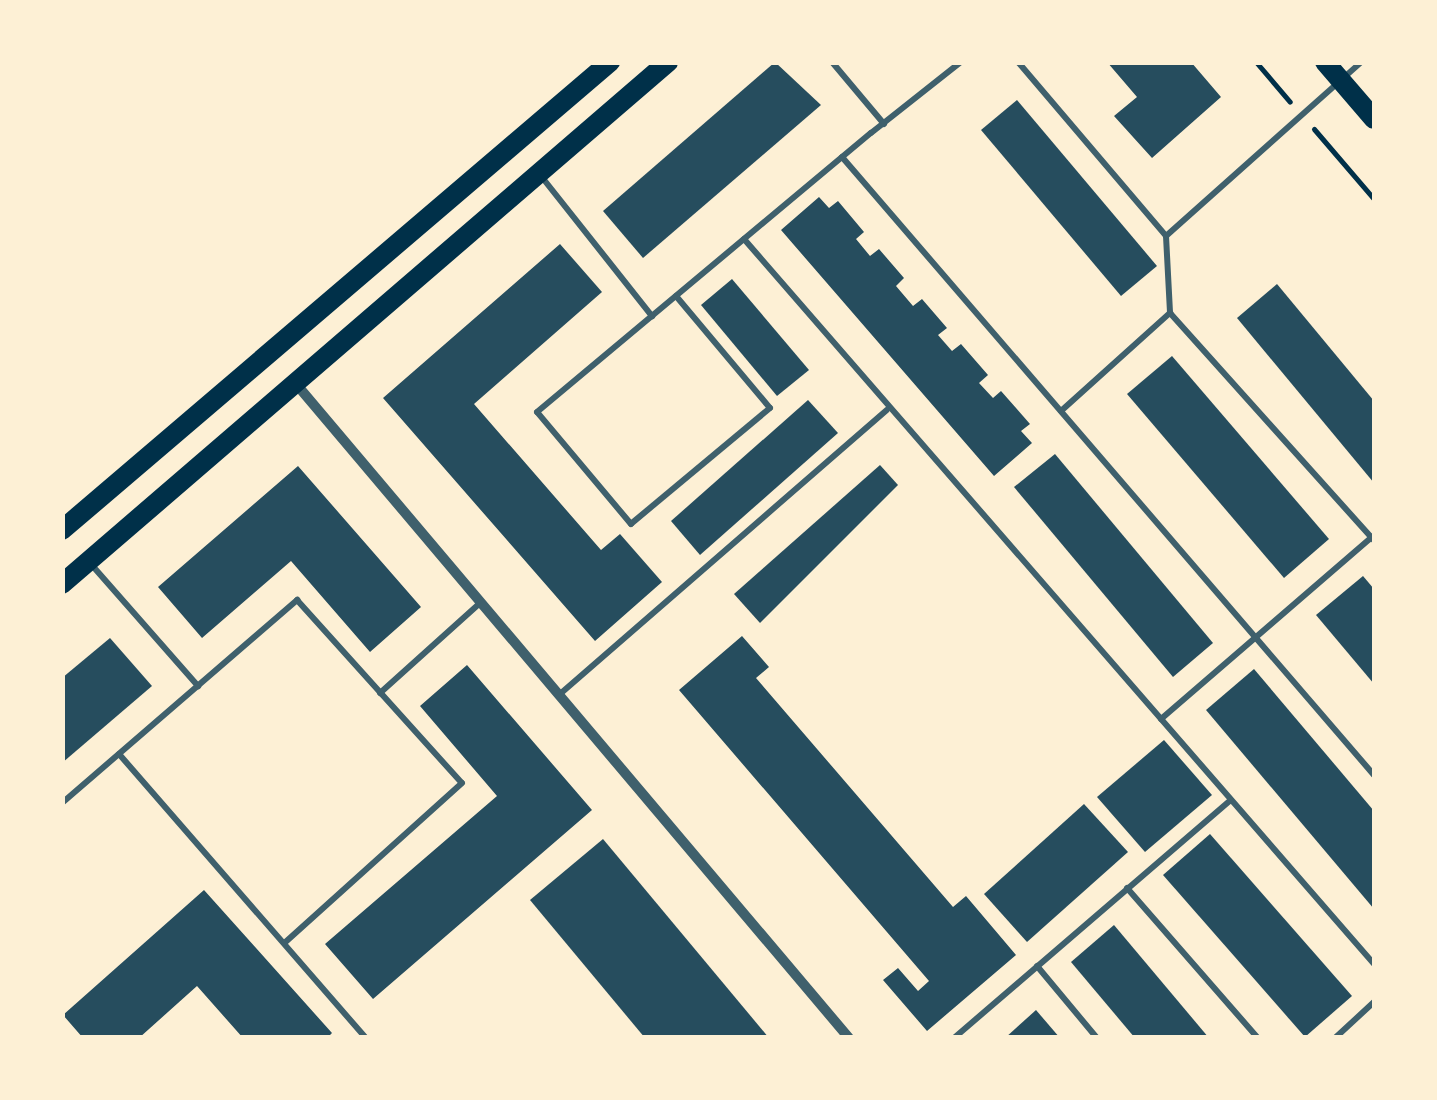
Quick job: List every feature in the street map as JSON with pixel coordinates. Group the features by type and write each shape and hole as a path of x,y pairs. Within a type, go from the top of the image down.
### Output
{"main road":[{"path":"62,530 610,62"},
{"path":"62,584 541,176 668,62"},
{"path":"1326,62 1374,119"}],"street":[{"path":"297,385 850,1038"}],"lane":[{"path":"832,62 884,124"},
{"path":"676,296 770,408 630,524 537,412 676,296 744,240 842,158 962,62"},
{"path":"1018,62 1166,236 1170,313 1373,539 1160,720"},
{"path":"1166,236 1361,62"},
{"path":"842,158 1374,775"},
{"path":"541,176 652,316"},
{"path":"744,240 887,410 1374,964"},
{"path":"1061,411 1170,313"},
{"path":"559,694 887,410"},
{"path":"89,562 198,686"},
{"path":"62,803 297,600 462,783 284,943"},
{"path":"380,692 481,602"},
{"path":"120,754 366,1038"},
{"path":"954,1038 1231,800"},
{"path":"1128,888 1258,1038"},
{"path":"1036,966 1097,1038"},
{"path":"1334,1038 1374,1002"}],"building":[{"path":"775,62 821,105 643,258 603,211"},
{"path":"1107,62 1191,62 1221,97 1152,158 1114,116 1137,97"},
{"path":"1017,100 1157,266 1121,296 981,130"},
{"path":"819,197 829,208 838,201 864,232 856,239 870,256 879,249 904,278 896,286 913,306 922,299 947,328 938,335 952,351 961,344 988,375 979,383 993,398 1001,391 1030,424 1021,431 1032,443 994,476 781,230"},
{"path":"560,244 602,292 474,404 601,550 620,534 662,582 595,641 383,398"},
{"path":"732,279 809,370 777,396 701,305"},
{"path":"1277,284 1374,401 1374,483 1237,318"},
{"path":"1172,356 1329,539 1284,578 1127,394"},
{"path":"808,400 838,433 700,555 671,521"},
{"path":"1055,454 1213,643 1173,677 1014,487"},
{"path":"880,465 898,485 760,623 734,594"},
{"path":"298,466 421,607 370,652 291,561 202,638 158,587"},
{"path":"1363,576 1374,589 1374,684 1316,615"},
{"path":"742,636 769,667 756,678 953,907 966,896 1016,955 927,1031 883,980 898,968 918,991 929,981 679,690"},
{"path":"110,638 152,686 62,763 62,678"},
{"path":"467,665 592,810 373,999 325,944 497,796 420,706"},
{"path":"1254,669 1374,811 1374,909 1206,710"},
{"path":"1164,740 1212,795 1145,852 1097,797"},
{"path":"1084,804 1128,852 1027,942 984,894"},
{"path":"1210,834 1352,996 1305,1037 1163,875"},
{"path":"603,839 769,1038 645,1038 530,900"},
{"path":"204,890 332,1033 327,1038 243,1038 197,986 139,1038 83,1038 63,1015"},
{"path":"1114,925 1209,1038 1135,1038 1071,962"},
{"path":"1036,1010 1060,1038 1005,1038"}]}
